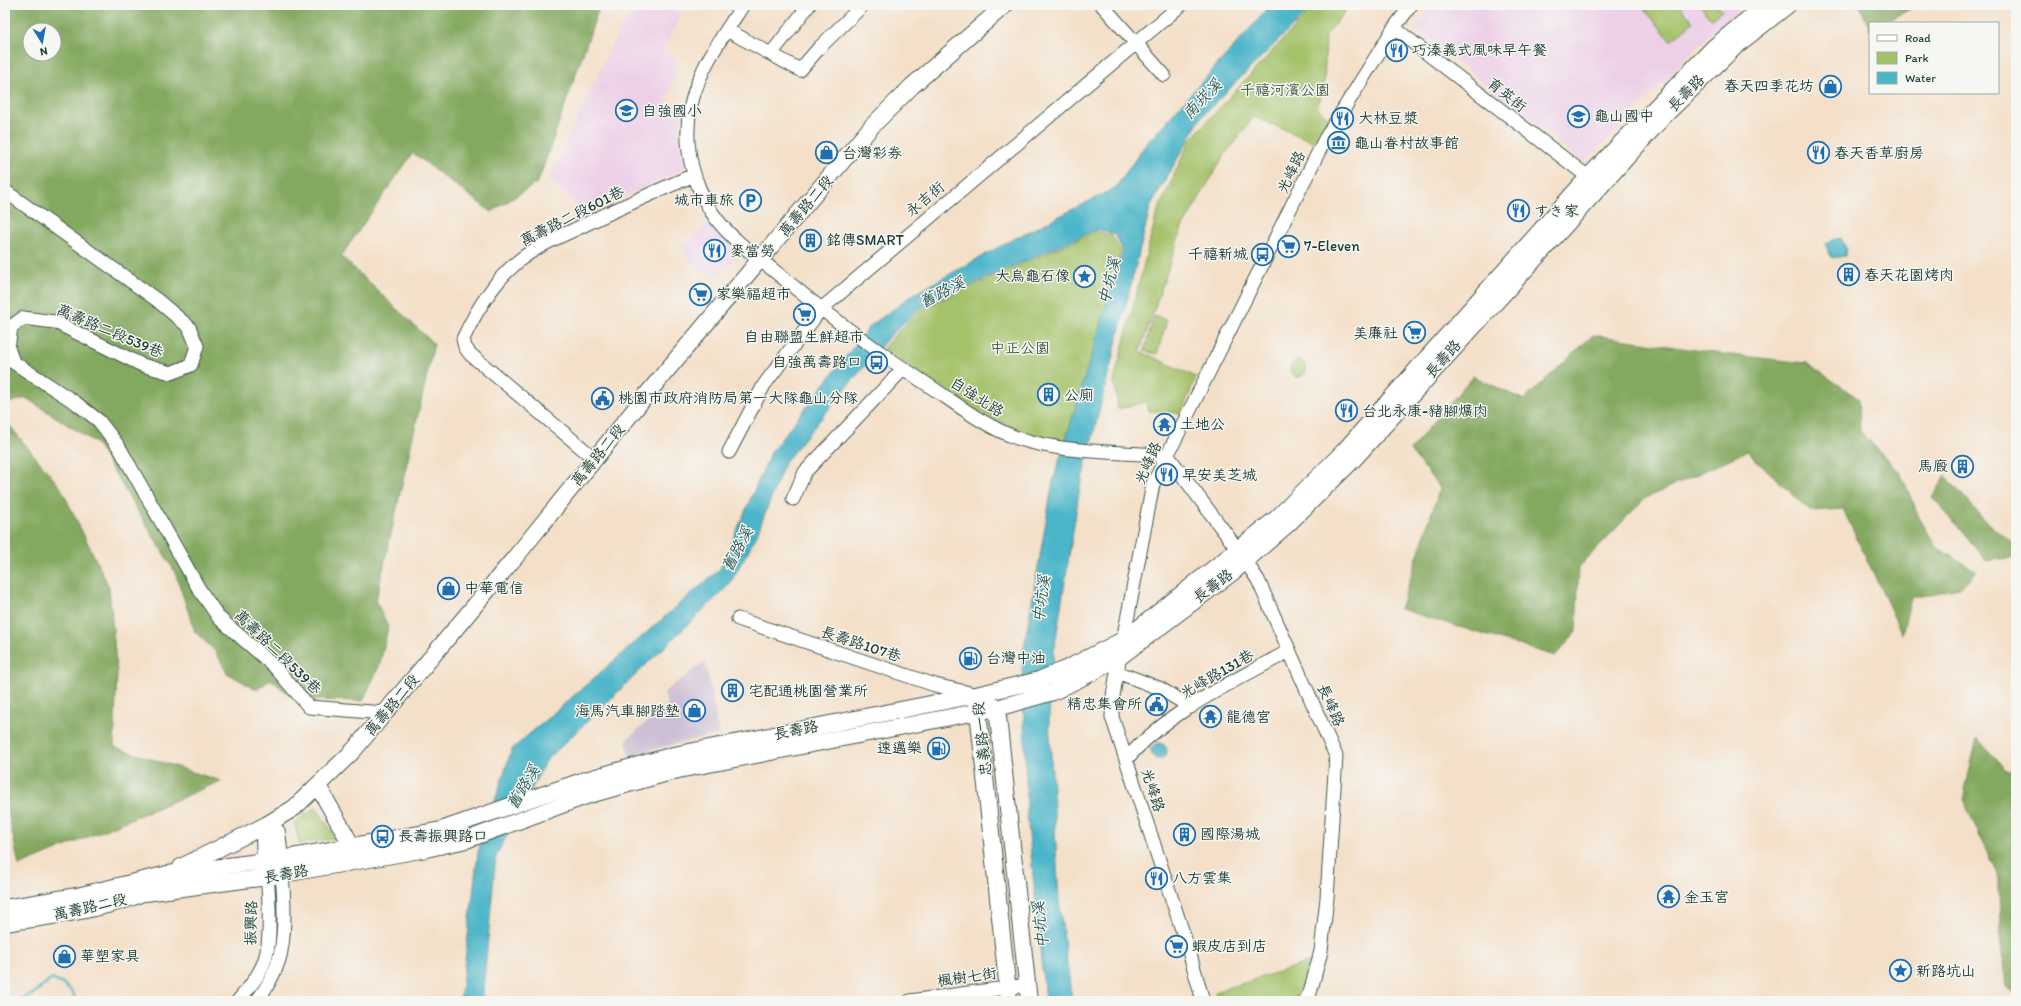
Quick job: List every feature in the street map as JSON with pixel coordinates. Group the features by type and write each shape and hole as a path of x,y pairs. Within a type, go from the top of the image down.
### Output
{"main road":[{"name":"萬壽路二段","path":"5,908 77,896 168,874 266,825 294,808 353,752 522,549 652,388 872,126 912,86 1005,5"},
{"name":"長壽路","path":"145,893 275,876 426,850 466,840 586,788 674,755 976,695 1039,680 1069,676 1121,656 1242,555 1277,518 1370,432 1713,48 1765,5"},
{"name":"長壽路","path":"1594,182 1736,45 1788,5"},
{"name":"長壽路","path":"168,874 272,860 441,830 586,788 1016,704 1053,692 1069,676 1125,639 1242,555"},
{"name":"忠義路一段","path":"976,695 997,708 1029,993"},
{"name":"忠義路一段","path":"976,695 1008,995"},
{"path":"318,786 352,846"},
{"path":"266,825 264,836 272,860"},
{"name":"萬壽路二段","path":"5,923 48,917 92,908 145,893 168,874"}],"street":[{"path":"743,5 702,70 689,111 689,151 694,175 701,192 717,220 740,244 820,310"},
{"path":"771,54 809,5"},
{"path":"727,30 800,70 819,48 863,5"},
{"path":"1102,5 1135,45 1164,75"},
{"name":"永吉街","path":"729,452 764,385 820,310 1181,5"},
{"name":"光峰路","path":"1203,1001 1186,944 1112,717 1113,696 1117,672 1125,639 1153,484 1325,139 1394,28 1411,5"},
{"name":"育英街","path":"1394,28 1594,182"},
{"name":"萬壽路二段601巷","path":"595,459 470,354 465,346 464,338 488,293 515,264 534,250 601,216 694,175"},
{"name":"萬壽路二段539巷","path":"5,191 157,300 189,327 197,346 191,365 170,373 142,365 55,322 23,318 11,326 8,348 14,362 76,403 99,421 119,447 199,590 219,618 274,666 309,707 384,713"},
{"name":"自強北路","path":"820,310 903,369 983,421 1006,434 1052,446 1103,453 1138,453 1168,456"},
{"path":"792,498 805,472 903,369"},
{"name":"長峰路","path":"1168,456 1242,555 1258,580 1336,756 1327,898 1321,951 1310,993 1305,1001"},
{"name":"長壽路107巷","path":"738,619 935,685 976,695"},
{"name":"光峰路131巷","path":"1126,760 1138,744 1190,706 1289,651"},
{"path":"1117,672 1158,688 1190,706"},
{"name":"振興路","path":"256,1001 270,978 281,951 284,903 275,876 272,860"},
{"name":"振興路","path":"238,1001 254,981 268,951 275,876"},
{"name":"楓樹七街","path":"910,1001 1029,993"}],"shaded area":[{"name":"自強國小","path":"637,5 666,5 682,15 662,51 679,61 664,108 682,114 679,135 685,169 585,214 549,180 614,40"},
{"name":"龜山國中","path":"1432,5 1747,5 1714,30 1584,163 1416,29"},
{"path":"709,223 741,253 721,273 704,274 683,253 684,247"},
{"path":"705,661 719,734 629,755 626,740 667,705 664,692"}],"green space":[{"path":"5,5 600,5 538,182 491,212 413,153 341,256 434,344 376,600 388,627 380,664 363,701 310,700 289,695 271,679 257,690 227,673 216,652 195,632 175,572 96,443 26,398 5,404"},
{"name":"千禧河濱公園","path":"1315,5 1350,5 1326,35 1324,87 1317,108 1329,118 1314,142 1254,117 1223,157 1182,228 1140,351 1196,377 1181,414 1165,411 1149,411 1146,402 1118,409 1114,381 1157,213 1190,140"},
{"path":"1641,5 1679,5 1693,22 1671,41"},
{"path":"1700,5 1717,5 1722,11 1711,19"},
{"path":"1860,5 1943,5 1912,8 1886,22 1869,22 1869,28"},
{"name":"中正公園","path":"1096,231 1112,236 1121,251 1074,443 1026,435 964,404 883,348 919,310"},
{"path":"1154,316 1167,320 1157,354 1144,351"},
{"path":"1593,335 1723,354 1807,363 1859,399 1860,431 1901,474 1919,517 1936,547 1977,571 1960,588 1911,598 1902,634 1843,509 1810,511 1747,451 1644,499 1579,567 1576,632 1555,656 1400,609 1440,488 1410,450 1473,376 1524,400"},
{"path":"1295,361 1301,361 1306,366 1304,375 1301,377 1295,377 1290,372 1290,366"},
{"path":"5,420 61,488 109,587 117,674 114,747 221,781 19,866 5,796"},
{"path":"1946,476 1984,520 2012,544 2016,541 2016,557 1986,561 1933,497"},
{"path":"1977,738 2006,770 2016,769 2016,995 2006,987 2000,937 1999,879 1963,799"},
{"path":"316,807 336,838 299,844 295,822"},
{"path":"1313,961 1298,1001 1217,1001 1215,992"}],"water":[{"path":"1271,5 1314,5 1202,116 1151,205 1080,487 1054,651 1049,717 1059,901 1072,1001 1045,1001 1027,814 1022,659 1053,481 1123,251 1115,234 1097,229 919,308 887,339 785,462 756,537 729,585 546,761 496,856 482,1001 460,1001 478,852 512,749 720,569 771,452 870,326 914,294 1008,242 1115,188 1146,144"},
{"path":"1841,238 1846,248 1845,256 1832,258 1825,244 1832,240"},
{"path":"1159,743 1166,748 1167,751 1162,758 1159,759 1152,754 1151,751 1156,744"}],"waterway":[{"path":"16,1001 33,994 51,979 70,989 75,996 76,1001"}],"place":[{"name":"巧溱義式風味早午餐","path":"1397,50"},
{"name":"春天四季花坊","path":"1830,86"},
{"name":"自強國小","path":"627,111"},
{"name":"龜山國中","path":"1578,116"},
{"name":"大林豆漿","path":"1343,118"},
{"name":"龜山眷村故事館","path":"1339,143"},
{"name":"台灣彩券","path":"827,153"},
{"name":"春天香草廚房","path":"1819,153"},
{"name":"城市車旅","path":"750,200"},
{"name":"すき家","path":"1519,211"},
{"name":"銘傳SMART","path":"810,240"},
{"name":"7-Eleven","path":"1288,246"},
{"name":"麥當勞","path":"714,251"},
{"name":"千禧新城","path":"1263,254"},
{"name":"春天花園烤肉","path":"1848,275"},
{"name":"大烏龜石像","path":"1085,276"},
{"name":"家樂福超市","path":"700,294"},
{"name":"自由聯盟生鮮超市","path":"804,314"},
{"name":"美廉社","path":"1414,333"},
{"name":"自強萬壽路口","path":"877,362"},
{"name":"公廁","path":"1048,395"},
{"name":"桃園市政府消防局第一大隊龜山分隊","path":"603,398"},
{"name":"台北永康-豬腳爌肉","path":"1347,411"},
{"name":"土地公","path":"1164,424"},
{"name":"馬廄","path":"1963,466"},
{"name":"早安美芝城","path":"1166,475"},
{"name":"中華電信","path":"449,588"},
{"name":"台灣中油","path":"970,658"},
{"name":"宅配通桃園營業所","path":"733,691"},
{"name":"精忠集會所","path":"1157,704"},
{"name":"海馬汽車腳踏墊","path":"695,711"},
{"name":"龍德宮","path":"1210,717"},
{"name":"速邁樂","path":"938,748"},
{"name":"國際湯城","path":"1184,834"},
{"name":"長壽振興路口","path":"383,836"},
{"name":"八方雲集","path":"1156,878"},
{"name":"金玉宮","path":"1669,897"},
{"name":"蝦皮店到店","path":"1177,946"},
{"name":"華塑家具","path":"64,956"},
{"name":"新路坑山","path":"1901,971"}],"water label":[{"name":"南崁溪","path":"1202,99"},
{"name":"中坑溪","path":"1109,281"},
{"name":"舊路溪","path":"942,292"},
{"name":"舊路溪","path":"737,549"},
{"name":"中坑溪","path":"1041,599"},
{"name":"舊路溪","path":"523,787"},
{"name":"中坑溪","path":"1040,925"}]}
